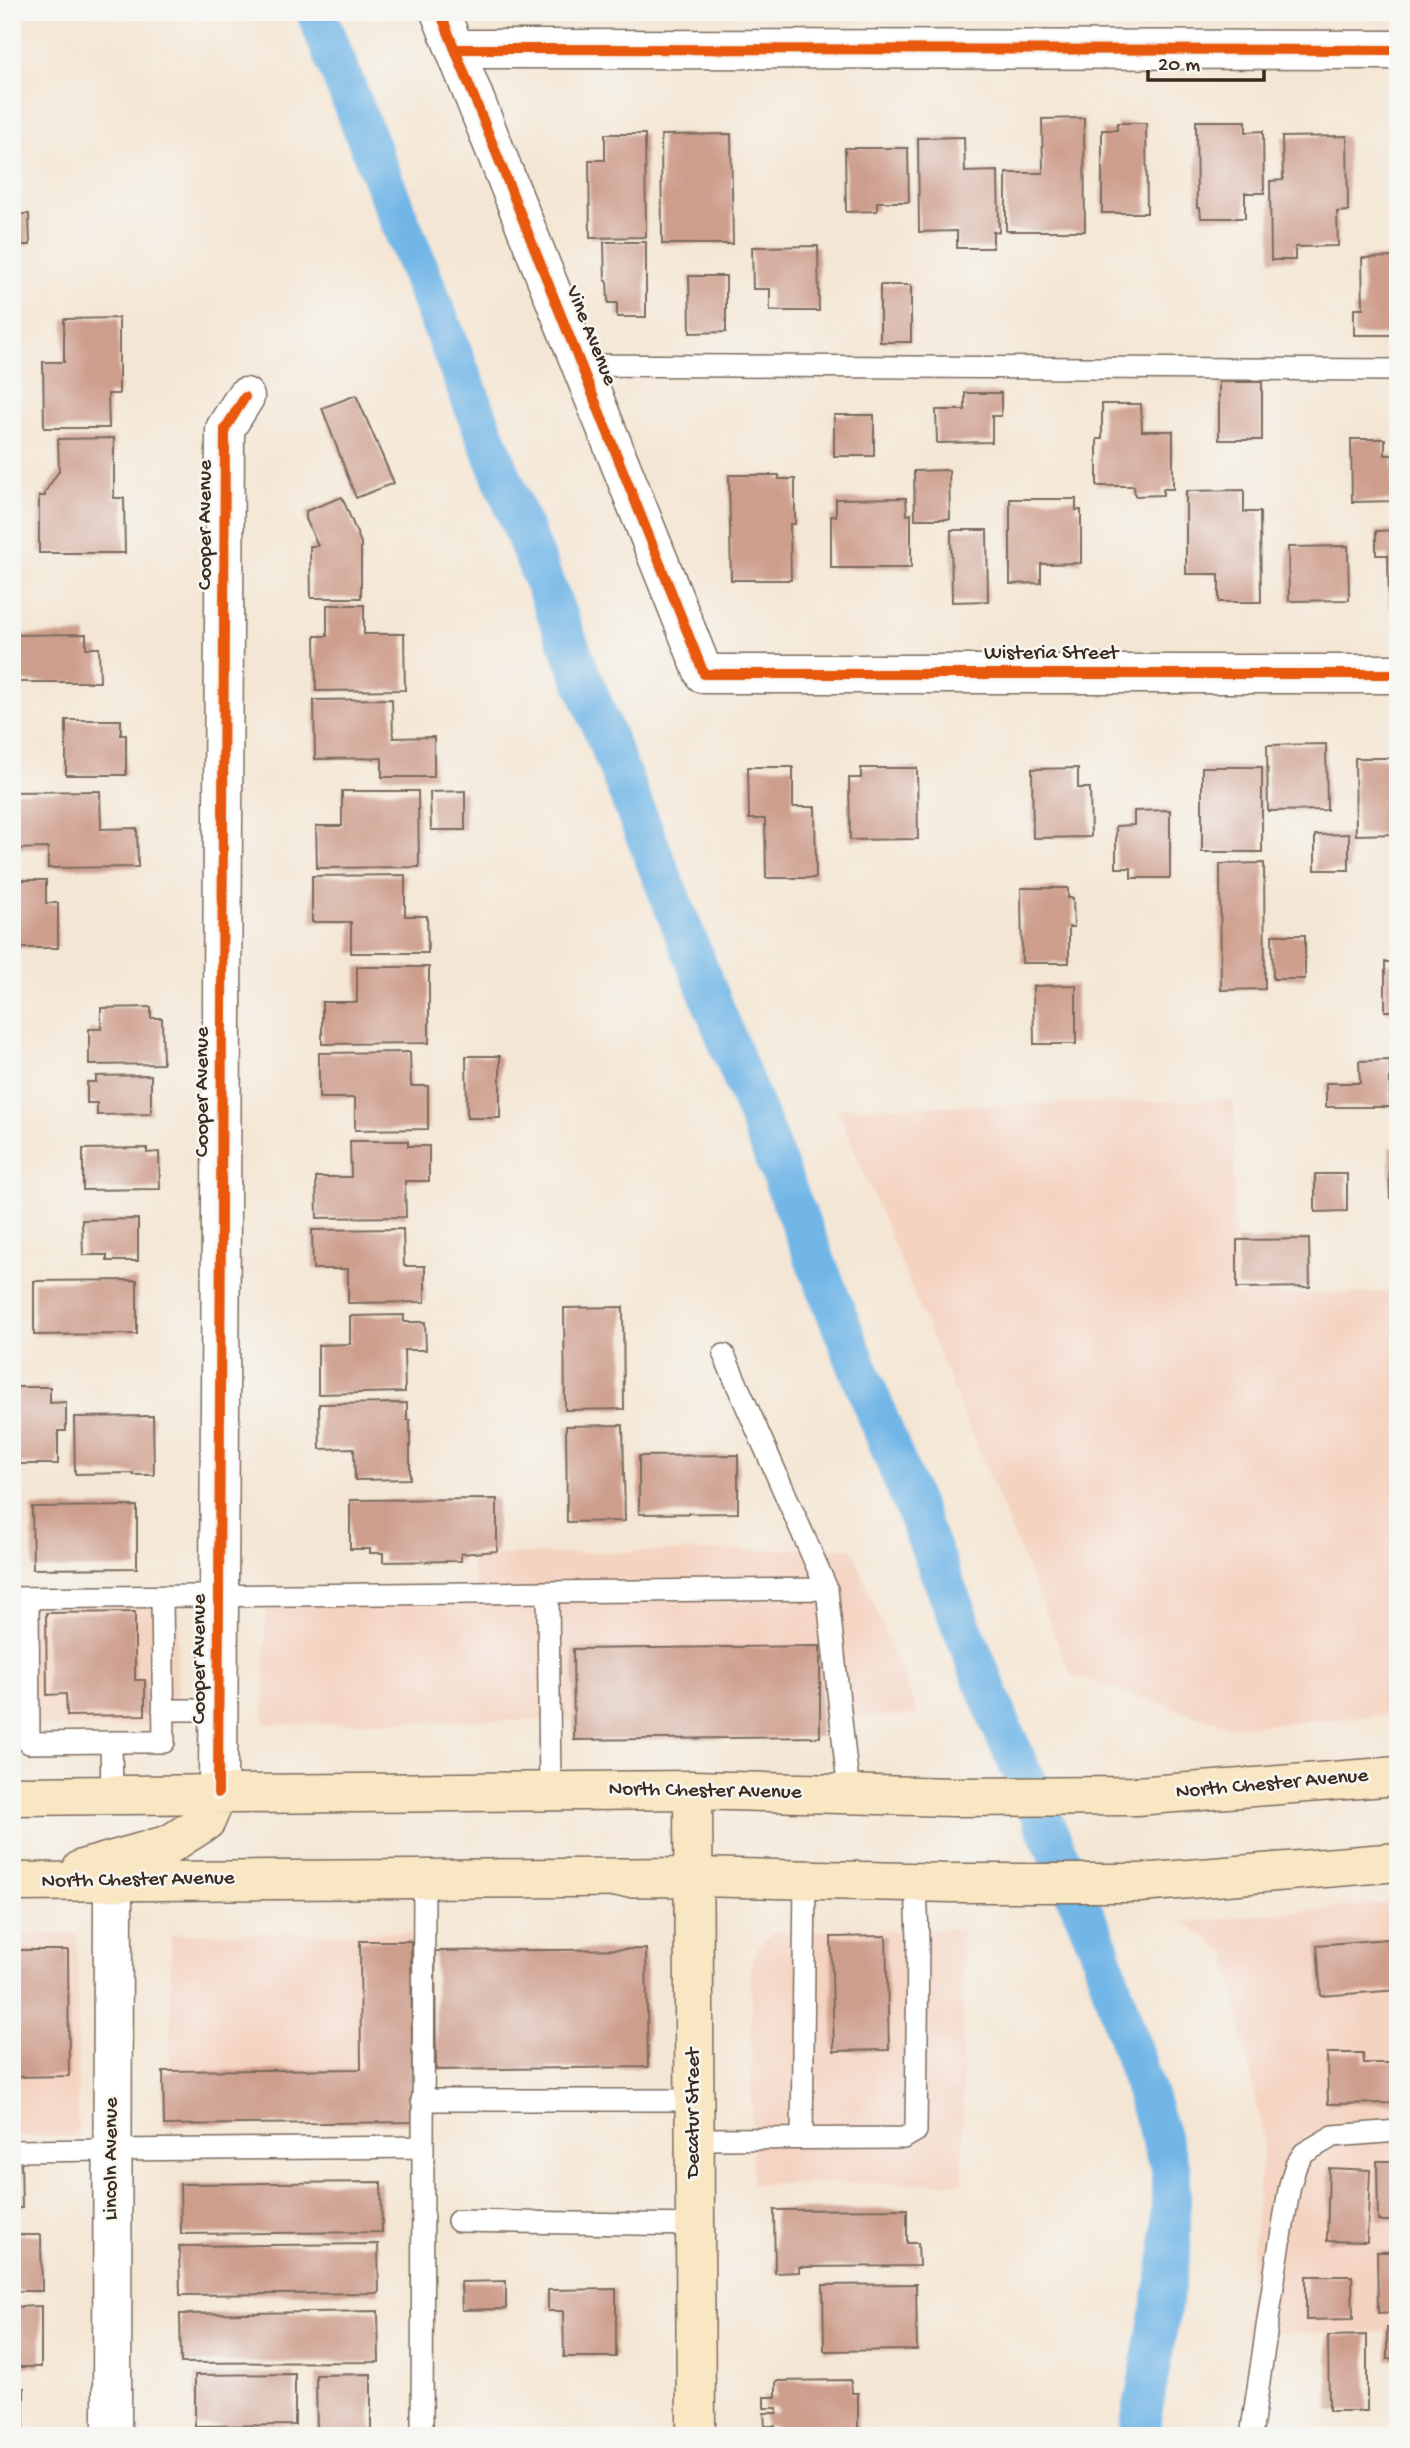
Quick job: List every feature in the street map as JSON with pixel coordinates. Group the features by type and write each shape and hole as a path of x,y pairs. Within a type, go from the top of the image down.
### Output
{"main road":[{"name":"North Chester Avenue","path":"12,1796 693,1790 953,1797 1136,1796 1398,1776"},
{"name":"Decatur Street","path":"693,1790 696,2436"},
{"path":"24,1882 170,1844 206,1821 218,1793"},
{"name":"North Chester Avenue","path":"24,1882 692,1877 934,1883 1140,1883 1398,1862"}],"street":[{"name":"Vine Avenue","path":"440,12 704,674"},
{"path":"455,49 1398,50"},
{"name":"Cooper Avenue","path":"218,1793 225,429 245,397"},
{"name":"Wisteria Street","path":"704,674 1398,674"},
{"name":"Lincoln Avenue","path":"112,2436 113,1882"}],"lane":[{"path":"580,365 1398,370"},
{"path":"724,1355 827,1589 849,1794"},
{"path":"162,1597 164,1742 29,1743 20,1598 827,1589"},
{"path":"548,1593 550,1791"},
{"path":"163,1710 218,1710"},
{"path":"111,1742 112,1795"},
{"path":"422,2436 424,1878"},
{"path":"802,2138 805,1879"},
{"path":"694,2139 904,2138 916,2131 918,1940 934,1883"},
{"path":"422,2100 694,2100"},
{"path":"1251,2436 1290,2185 1296,2165 1304,2153 1333,2136 1398,2131"},
{"path":"12,2151 423,2147"},
{"path":"458,2221 694,2225"}],"shaded area":[{"path":"1234,1100 1234,1295 1398,1292 1398,1714 1232,1727 1071,1675 837,1108"},
{"path":"852,1548 918,1715 264,1724 266,1593 477,1590 469,1555"},
{"path":"178,1594 177,1726 12,1727 12,1596"},
{"path":"1398,1902 1398,2332 1244,2334 1264,2141 1227,1953 1184,1922"},
{"path":"962,1929 963,2183 752,2184 751,1965 758,1945 774,1932"},
{"path":"411,1932 410,2108 170,2110 171,1934"},
{"path":"12,1934 77,1934 78,2136 12,2136"}],"building":[{"path":"1084,118 1085,231 1006,231 1006,173 1043,173 1042,119"},
{"path":"1196,121 1246,121 1246,132 1263,131 1264,193 1245,193 1245,218 1201,218 1200,208 1197,208"},
{"path":"1117,123 1146,123 1147,213 1102,213 1102,130 1117,130"},
{"path":"605,134 645,134 646,237 590,238 589,160 605,160"},
{"path":"731,134 733,244 662,244 661,135"},
{"path":"1347,136 1348,211 1337,212 1338,246 1295,247 1295,260 1271,260 1270,181 1283,180 1282,137"},
{"path":"964,137 965,172 998,171 999,232 993,232 993,248 957,248 957,231 919,232 918,138"},
{"path":"845,148 908,148 909,202 877,202 877,211 846,212"},
{"path":"12,214 29,214 30,245 12,245"},
{"path":"604,242 646,242 646,317 617,317 617,303 608,303"},
{"path":"818,246 819,311 770,311 770,289 753,289 752,247"},
{"path":"1397,257 1397,335 1354,335 1354,308 1363,308 1362,258"},
{"path":"689,276 726,276 726,332 690,333"},
{"path":"880,285 911,285 911,342 880,342"},
{"path":"119,318 119,394 108,394 109,428 44,428 43,362 64,362 64,319"},
{"path":"1219,382 1262,382 1262,440 1219,440"},
{"path":"965,393 1001,393 1001,416 992,416 992,442 937,443 936,410 965,410"},
{"path":"356,395 394,483 356,498 322,408"},
{"path":"1102,404 1141,404 1142,431 1173,431 1173,489 1163,489 1163,495 1135,496 1134,486 1097,486 1097,439 1102,439"},
{"path":"834,415 874,415 874,456 834,456"},
{"path":"114,438 114,498 124,498 125,553 39,553 39,496 45,496 59,471 58,439"},
{"path":"1351,439 1385,439 1385,455 1393,455 1393,501 1352,502"},
{"path":"949,470 950,519 915,519 914,471"},
{"path":"729,475 779,475 779,479 795,479 795,524 790,524 791,580 731,580"},
{"path":"1244,490 1244,512 1260,512 1261,602 1219,602 1219,574 1186,574 1186,491"},
{"path":"342,497 361,543 361,598 311,598 310,546 318,546 306,519 306,511"},
{"path":"906,498 907,515 911,514 911,568 831,568 831,516 836,516 836,499"},
{"path":"1010,499 1076,499 1076,510 1081,510 1081,563 1041,564 1041,583 1010,584"},
{"path":"951,530 987,530 988,601 952,602"},
{"path":"1398,530 1398,607 1389,607 1388,555 1376,555 1376,531"},
{"path":"1348,546 1349,600 1289,601 1288,547"},
{"path":"327,605 364,605 364,634 404,634 405,690 316,691 315,636 327,636"},
{"path":"86,634 86,648 99,648 100,682 12,682 12,635"},
{"path":"392,699 393,738 434,737 434,777 382,777 382,758 315,759 314,700"},
{"path":"66,720 121,720 121,735 126,735 126,775 66,775"},
{"path":"1326,744 1327,810 1268,811 1267,745"},
{"path":"1355,758 1398,758 1398,834 1356,835"},
{"path":"748,767 793,767 793,807 815,807 816,878 766,878 765,819 749,819"},
{"path":"1202,767 1262,767 1262,852 1202,852"},
{"path":"861,768 917,768 918,839 850,840 849,778 861,778"},
{"path":"1078,768 1078,788 1090,788 1091,837 1033,838 1032,769"},
{"path":"100,791 101,829 137,828 138,867 48,868 48,848 12,849 12,792"},
{"path":"342,791 418,791 419,867 317,868 316,826 342,826"},
{"path":"465,791 465,830 431,830 430,792"},
{"path":"1170,810 1170,878 1131,878 1131,868 1116,868 1116,826 1134,825 1134,811"},
{"path":"1349,834 1349,870 1315,870 1315,835"},
{"path":"1264,863 1265,989 1221,990 1220,864"},
{"path":"405,875 405,916 427,916 428,953 351,953 351,922 312,922 312,876"},
{"path":"12,880 46,880 46,903 58,903 58,948 12,948"},
{"path":"1021,888 1068,888 1068,898 1073,898 1074,927 1069,927 1069,963 1022,963"},
{"path":"1272,935 1305,935 1305,979 1273,979"},
{"path":"1385,962 1398,962 1398,1011 1385,1011"},
{"path":"357,967 429,967 429,1043 322,1044 322,1002 357,1002"},
{"path":"1076,985 1076,1044 1034,1044 1033,986"},
{"path":"151,1007 151,1018 162,1018 163,1064 89,1065 89,1029 101,1029 101,1008"},
{"path":"410,1052 411,1086 428,1086 428,1129 355,1130 355,1098 319,1098 319,1053"},
{"path":"466,1056 500,1056 500,1118 467,1118"},
{"path":"1390,1060 1390,1107 1326,1107 1326,1083 1360,1083 1359,1061"},
{"path":"151,1075 151,1114 97,1115 97,1103 87,1103 87,1082 96,1082 96,1076"},
{"path":"350,1141 408,1141 408,1146 429,1146 429,1181 405,1181 406,1217 317,1218 316,1177 351,1177"},
{"path":"1389,1147 1398,1147 1398,1198 1390,1198"},
{"path":"147,1148 147,1153 159,1152 160,1189 83,1190 83,1149"},
{"path":"1315,1174 1347,1174 1347,1211 1315,1212"},
{"path":"138,1219 138,1261 107,1261 107,1255 83,1255 82,1220"},
{"path":"403,1229 404,1266 425,1266 425,1302 348,1303 348,1269 313,1269 312,1230"},
{"path":"1309,1239 1310,1287 1237,1288 1237,1240"},
{"path":"137,1280 137,1334 34,1335 34,1281"},
{"path":"623,1307 624,1409 565,1410 564,1308"},
{"path":"404,1315 404,1322 425,1322 426,1350 404,1350 405,1392 318,1394 318,1345 350,1344 350,1316"},
{"path":"14,1387 50,1387 50,1403 66,1402 66,1431 58,1431 58,1464 16,1464"},
{"path":"407,1403 407,1420 410,1420 410,1479 355,1480 354,1448 320,1449 319,1404"},
{"path":"153,1416 154,1475 75,1474 74,1417"},
{"path":"623,1425 625,1521 567,1522 566,1426"},
{"path":"738,1455 738,1513 639,1514 639,1456"},
{"path":"497,1499 497,1551 461,1554 461,1561 383,1562 383,1553 370,1553 370,1549 350,1549 350,1500"},
{"path":"137,1506 137,1568 33,1569 32,1507"},
{"path":"135,1612 135,1680 145,1680 145,1715 67,1716 66,1694 47,1695 46,1613"},
{"path":"820,1646 820,1737 574,1740 573,1649"},
{"path":"886,1936 889,2050 834,2051 831,1937"},
{"path":"1398,1938 1398,1990 1321,1996 1317,1945"},
{"path":"360,1941 411,1941 413,2122 164,2125 163,2071 361,2069"},
{"path":"646,1949 648,2067 436,2070 435,1951"},
{"path":"12,1950 68,1950 69,2076 12,2077"},
{"path":"1327,2053 1363,2053 1364,2063 1398,2063 1398,2103 1328,2104"},
{"path":"12,2160 21,2160 22,2208 12,2208"},
{"path":"1377,2161 1398,2161 1398,2221 1378,2221"},
{"path":"1329,2168 1370,2170 1367,2242 1327,2241"},
{"path":"381,2182 382,2232 181,2234 180,2184"},
{"path":"907,2209 907,2243 918,2243 919,2266 799,2267 799,2272 775,2273 774,2210"},
{"path":"12,2235 41,2235 42,2291 12,2291"},
{"path":"378,2244 379,2293 180,2295 179,2246"},
{"path":"1377,2252 1398,2252 1398,2312 1378,2313"},
{"path":"1306,2276 1352,2276 1353,2319 1306,2320"},
{"path":"506,2281 506,2309 462,2310 461,2282"},
{"path":"916,2284 917,2350 824,2351 823,2285"},
{"path":"616,2289 616,2357 564,2357 563,2311 548,2311 548,2290"},
{"path":"41,2306 41,2367 12,2367 12,2307"},
{"path":"378,2311 379,2362 181,2363 180,2314"},
{"path":"1387,2328 1398,2328 1398,2359 1387,2359"},
{"path":"1367,2335 1367,2411 1329,2411 1328,2336"},
{"path":"295,2374 295,2425 195,2426 195,2375"},
{"path":"371,2374 371,2436 317,2436 316,2375"},
{"path":"851,2380 852,2393 858,2393 858,2436 775,2436 775,2426 765,2426 764,2413 777,2413 777,2408 764,2408 764,2397 776,2397 776,2381"},
{"path":"12,2388 24,2388 24,2436 12,2436"}],"waterway":[{"path":"316,12 1003,1730 1098,1945 1171,2171 1171,2253 1138,2436"}],"cycle path":[{"path":"440,12 704,674 1398,674"},
{"path":"455,49 1398,50"},
{"path":"218,1793 225,429 245,397"}]}
